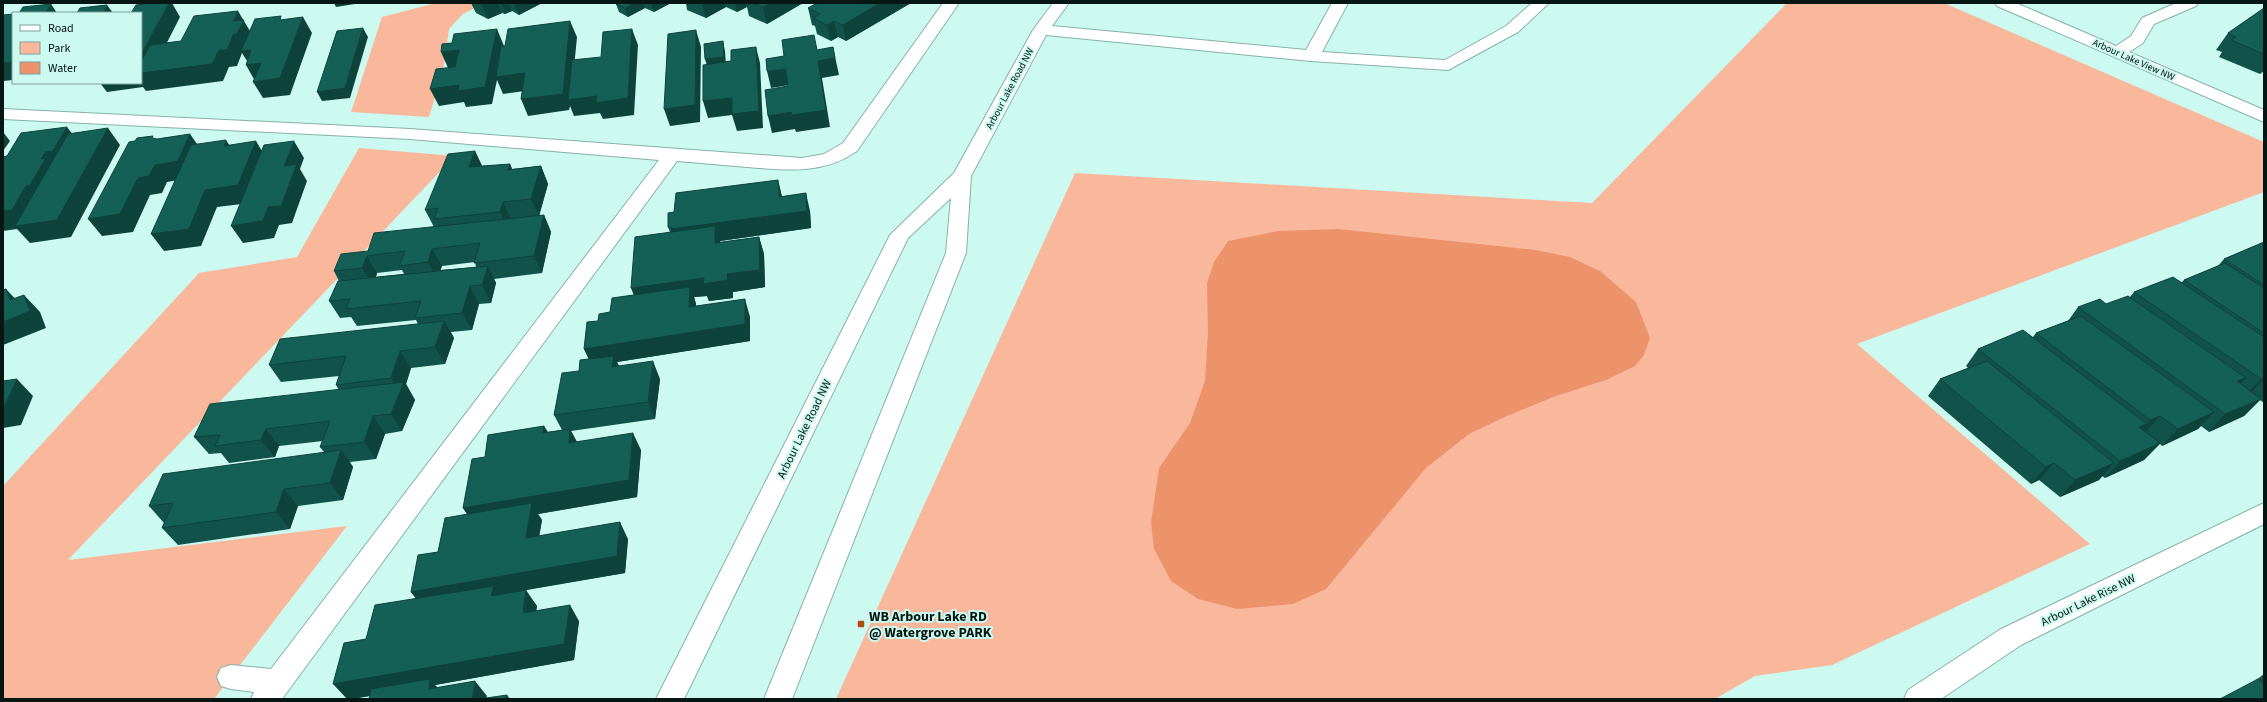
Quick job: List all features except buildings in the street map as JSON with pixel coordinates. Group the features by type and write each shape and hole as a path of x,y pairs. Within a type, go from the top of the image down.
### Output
{"street":[{"path":"3,114 410,134 673,154 794,165 817,163 838,157 850,146 951,3"},
{"name":"Arbour Lake Road NW","path":"670,699 900,235 962,176 1041,30 1061,3"},
{"path":"1310,56 1340,3"},
{"path":"1041,30 1310,56 1448,65 1512,29 1541,3"},
{"name":"Arbour Lake View NW","path":"2003,3 2264,117"},
{"path":"2118,52 2137,39 2148,21 2190,3"},
{"path":"230,677 270,691 673,154"},
{"name":"Arbour Lake Road NW","path":"778,699 956,253 962,176"},
{"name":"Arbour Lake Rise NW","path":"1918,699 2012,637 2264,513"}],"green space":[{"path":"436,3 485,3 463,14 449,29 443,71 429,117 351,112 382,17"},
{"path":"1787,3 1944,3 2264,142 2264,192 1857,344 2090,544 1832,665 1755,676 1715,699 836,699 1075,173 1592,203"},
{"path":"359,148 455,156 68,560 347,526 214,699 3,699 3,486 199,273 297,257"}],"water":[{"path":"1338,229 1536,250 1570,257 1600,271 1636,302 1650,338 1644,355 1635,366 1606,380 1556,396 1507,416 1469,434 1426,468 1326,589 1293,604 1237,609 1198,599 1171,581 1154,549 1151,523 1159,468 1190,423 1205,381 1208,332 1207,283 1214,262 1228,241 1278,231"}],"place":[{"name":"WB Arbour Lake RD @ Watergrove PARK","path":"861,624"}]}
